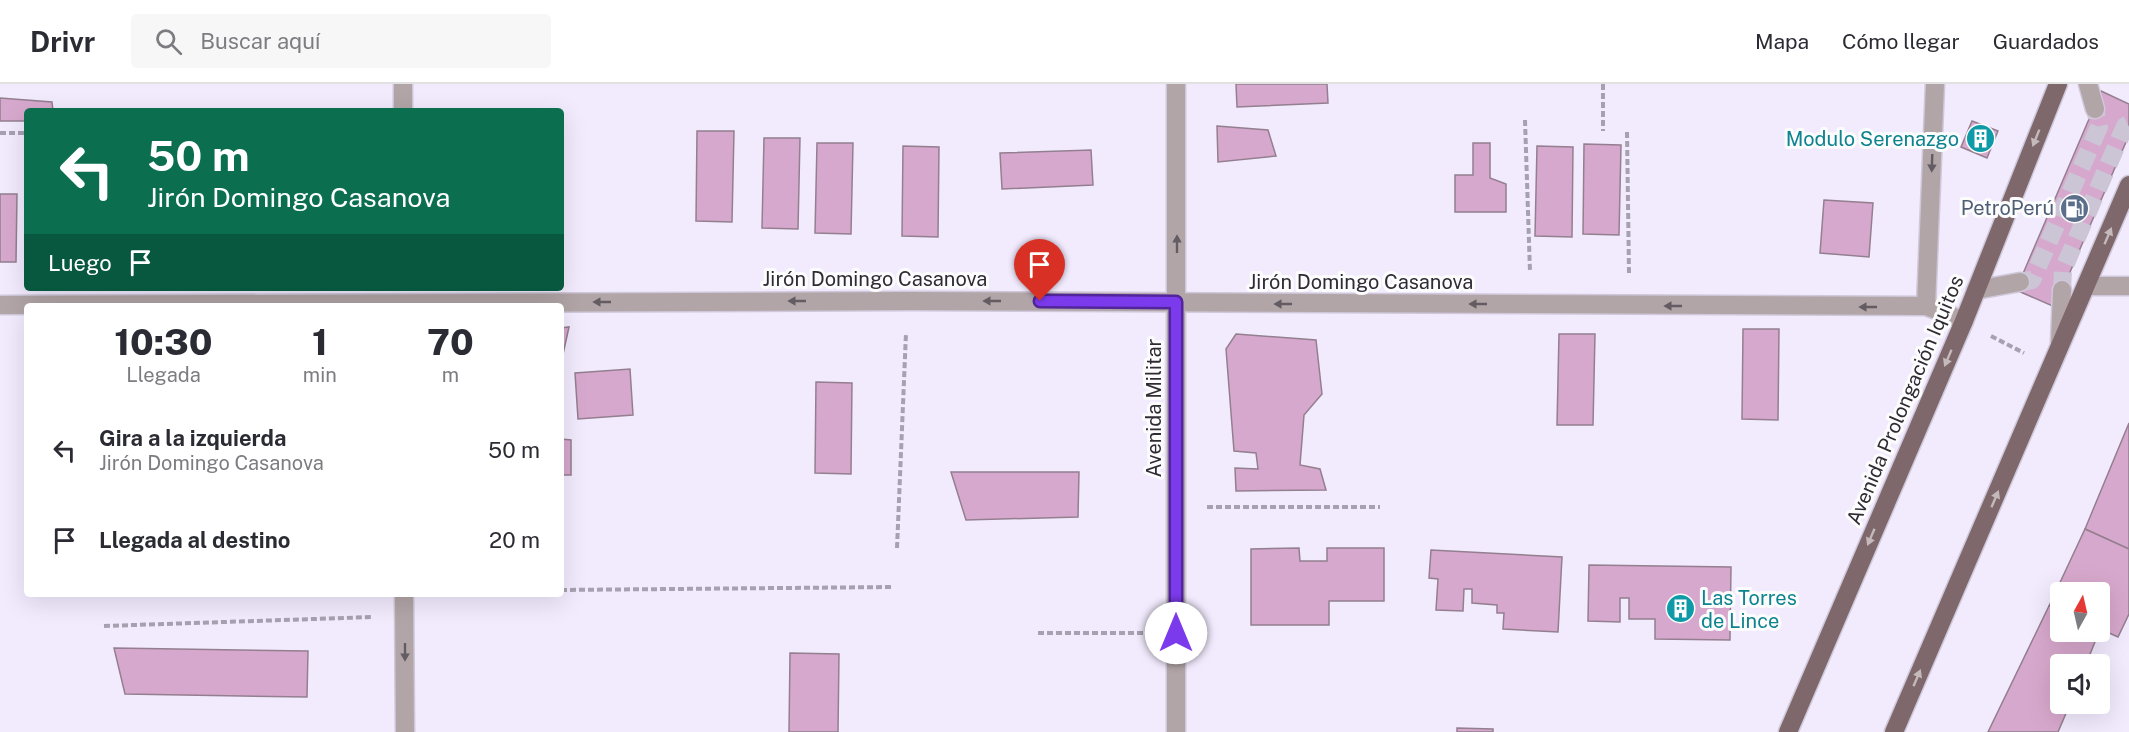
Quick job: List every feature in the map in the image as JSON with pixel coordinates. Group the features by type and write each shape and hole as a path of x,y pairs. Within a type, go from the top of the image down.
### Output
{"main road":[{"name":"Avenida Prolongación Iquitos","path":"1788,732 1964,321 2058,84"},
{"path":"1894,732 2129,186"}],"street":[{"path":"403,84 403,108"},
{"name":"Avenida Militar","path":"1176,84 1176,732"},
{"path":"1926,306 1935,84"},
{"path":"2088,84 2095,109"},
{"path":"1976,290 2020,282"},
{"path":"2087,286 2129,286"},
{"path":"2060,345 2062,290"},
{"name":"Jirón Domingo Casanova","path":"134,303 403,299 1926,306 1964,321"},
{"name":"Jirón Domingo Casanova","path":"0,305 24,305"},
{"path":"404,597 405,732"}],"path":[{"path":"1603,84 1603,131"},
{"path":"1525,120 1530,305"},
{"path":"1627,132 1629,306"},
{"path":"0,133 24,133"},
{"path":"897,548 908,301"},
{"path":"1964,321 2051,368"},
{"path":"1176,507 1380,507"},
{"path":"564,590 892,587"},
{"path":"104,626 404,616"},
{"path":"1038,633 1176,633"}],"building":[{"path":"1236,84 1327,84 1328,103 1237,107"},
{"name":"PetroPerú","path":"2101,91 2129,104 2129,135 2055,307 2016,290"},
{"path":"0,98 52,102 53,108 24,108 24,121 0,121"},
{"name":"Modulo Serenazgo","path":"1972,121 1998,131 1987,158 1961,147"},
{"path":"1217,126 1268,130 1276,156 1218,162"},
{"path":"697,131 734,131 732,222 696,221"},
{"path":"764,138 800,138 798,229 762,228"},
{"path":"817,143 853,143 851,234 815,233"},
{"path":"1473,143 1490,143 1490,178 1506,184 1506,212 1455,212 1455,175 1473,175"},
{"path":"1584,144 1621,145 1619,235 1583,234"},
{"path":"903,146 939,147 938,237 902,236"},
{"path":"1537,146 1573,147 1572,237 1535,236"},
{"path":"1091,150 1093,185 1002,189 1000,153"},
{"path":"0,194 17,194 16,262 0,262"},
{"path":"1824,200 1873,203 1869,257 1820,253"},
{"path":"569,327 564,350 564,328"},
{"path":"1743,329 1779,329 1778,420 1742,419"},
{"path":"1236,334 1316,340 1322,394 1304,415 1300,465 1320,469 1326,490 1236,491 1235,468 1258,469 1256,453 1234,451 1226,349"},
{"path":"1559,334 1595,334 1593,425 1557,425"},
{"path":"630,369 633,415 578,419 575,373"},
{"path":"816,382 852,383 851,474 815,473"},
{"path":"2129,423 2129,549 2085,529"},
{"path":"564,439 571,440 571,475 564,475"},
{"path":"951,472 1079,472 1078,517 966,520"},
{"path":"2085,529 2129,549 2129,614 2118,637 2110,633 2110,582 2060,582"},
{"path":"1299,548 1300,561 1327,561 1327,548 1384,548 1384,601 1329,601 1329,625 1251,625 1251,549"},
{"path":"1431,550 1562,557 1558,632 1503,629 1504,613 1497,613 1497,605 1472,603 1472,589 1464,589 1463,611 1436,610 1438,579 1429,578"},
{"name":"Las Torres de Lince","path":"1589,565 1731,567 1730,640 1655,639 1655,619 1629,619 1629,598 1620,598 1620,622 1588,621"},
{"path":"2050,606 2050,642 2095,642 2090,654 2050,654 2050,714 2066,714 2058,732 1988,732"},
{"path":"114,648 308,651 307,697 125,694"},
{"path":"790,653 839,654 838,732 789,732"},
{"path":"1457,728 1493,729 1493,732 1457,732"}],"tunnel":[{"path":"2020,282 2032,280 2099,127 2095,109"},
{"path":"2062,290 2063,270 2125,126 2129,124"}],"place":[{"name":"Modulo Serenazgo","path":"1980,139"},
{"name":"PetroPerú","path":"2075,208"},
{"name":"Las Torres de Lince","path":"1680,609"}],"route":[{"path":"1040,301 1176,302 1176,633"}]}
